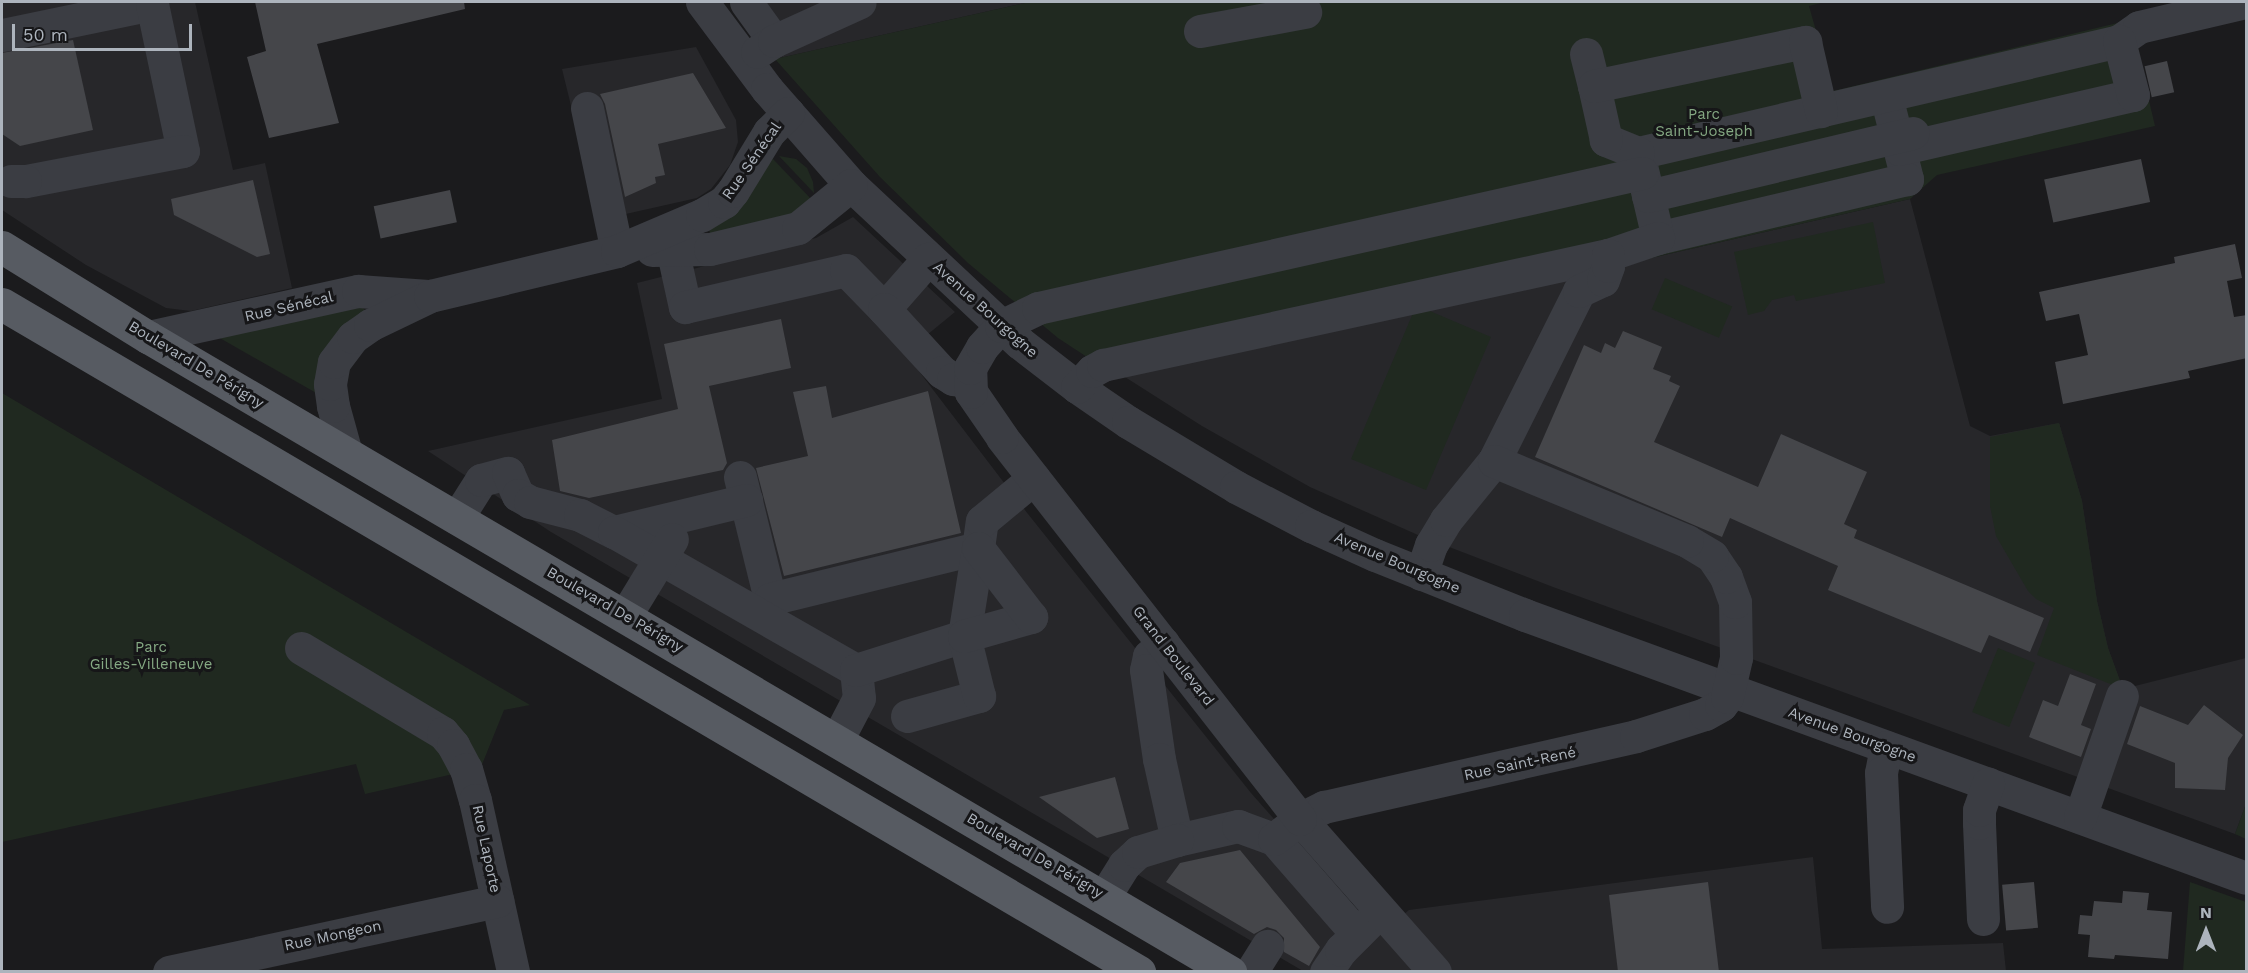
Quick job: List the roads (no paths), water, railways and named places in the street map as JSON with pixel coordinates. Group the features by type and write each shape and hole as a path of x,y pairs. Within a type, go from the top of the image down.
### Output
{"main road":[{"name":"Boulevard De Périgny","path":"2,247 148,337 1230,972"},
{"path":"2,304 1139,972"}],"street":[{"name":"Avenue Bourgogne","path":"702,2 788,113 851,185 1001,326 1077,387 1153,438 1275,508 1421,574 1730,691 2247,878"},
{"path":"746,2 774,41"},
{"path":"745,60 774,41 860,2"},
{"path":"1643,174 1821,111 1895,94 2247,2"},
{"path":"2,35 152,4 183,151 25,181 5,182"},
{"path":"1200,31 1305,12"},
{"path":"670,240 685,307 846,270 942,372 953,379 969,381 973,360 1001,326 1030,310 1046,306 1643,174 1906,141 2133,95 2129,34"},
{"path":"1594,86 1805,42 1821,111"},
{"path":"1586,54 1606,140 1643,174 1658,238"},
{"path":"1077,387 1092,371 1103,365 1608,255 1658,238 1907,179 1906,141 1895,94"},
{"path":"587,108 617,251"},
{"name":"Rue Sénécal","path":"670,240 724,202 743,179 769,132 788,113"},
{"name":"Rue Sénécal","path":"346,453 333,406 330,384 339,353 363,329 430,296 617,251 670,240 710,249 798,228 811,220 851,185"},
{"path":"1421,574 1431,545 1446,520 1494,461 1579,291 1603,280 1608,266 1608,255"},
{"path":"884,309 928,259"},
{"name":"Rue Sénécal","path":"148,337 358,291 430,296"},
{"name":"Grand Boulevard","path":"969,381 976,401 1034,478 1300,819 1435,972"},
{"path":"1494,461 1687,541 1712,556 1726,577 1735,602 1736,667 1730,691"},
{"path":"457,518 481,480 508,473 518,495 531,502 580,515 765,607 856,670 859,698 837,740"},
{"path":"907,717 979,696 964,636 982,521 1034,478"},
{"path":"614,532 687,515 743,488 765,607"},
{"path":"625,616 687,515"},
{"path":"765,607 978,548"},
{"path":"856,670 1031,617 978,548"},
{"path":"1164,644 1149,656 1146,670 1159,759 1177,840"},
{"name":"Rue Laporte","path":"301,648 443,733 460,757 471,785 513,972"},
{"name":"Rue Saint-René","path":"1274,839 1300,819 1335,804 1586,749 1686,721 1721,705 1730,691"},
{"path":"2080,817 2122,696"},
{"path":"1886,747 1881,781 1887,908"},
{"path":"1983,919 1979,817 1989,784"},
{"path":"1104,897 1124,865 1137,852 1238,826 1274,839 1357,934"},
{"name":"Rue Mongeon","path":"169,972 497,901"},
{"path":"1326,972 1341,950 1381,910"}],"park label":[{"name":"Parc Saint-Joseph","path":"1704,122"},
{"name":"Parc Gilles-Villeneuve","path":"151,656"}]}
